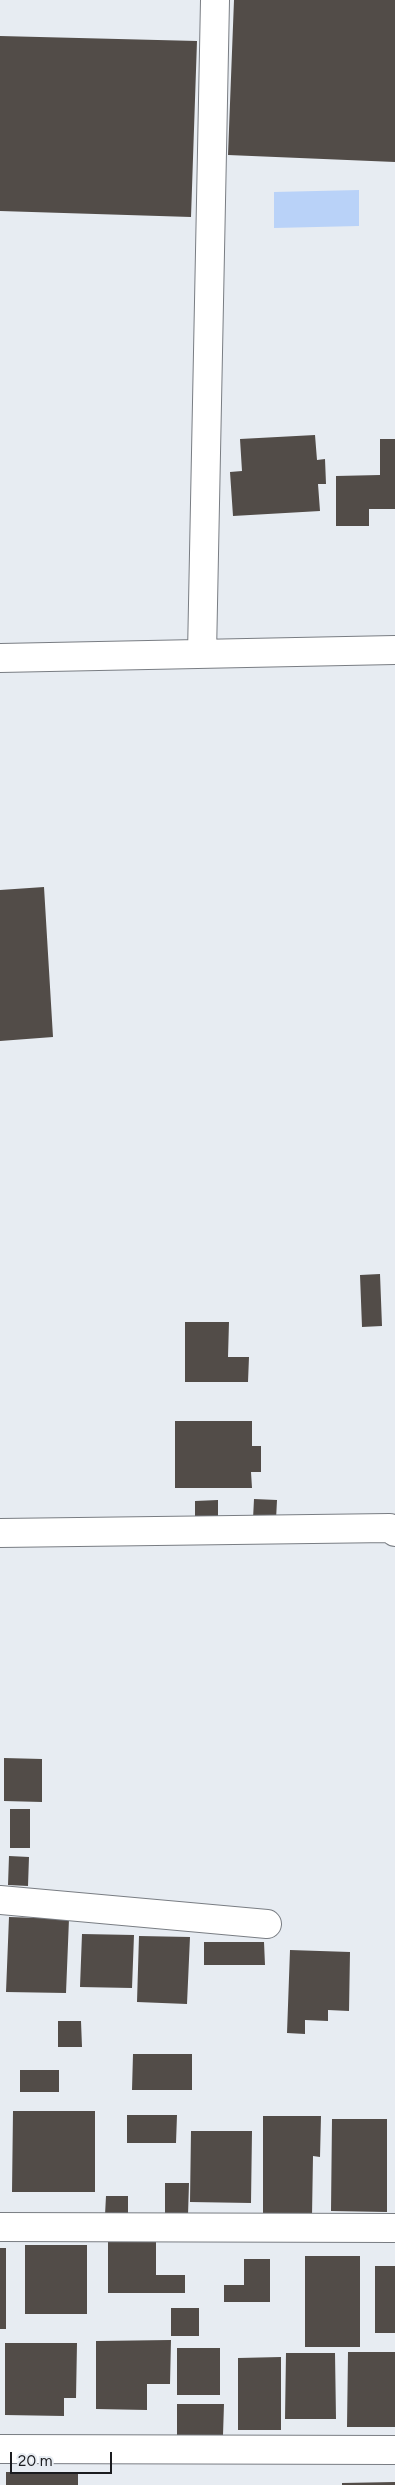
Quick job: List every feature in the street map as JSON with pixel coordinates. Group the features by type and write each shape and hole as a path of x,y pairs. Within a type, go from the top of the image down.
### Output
{"street":[{"path":"202,654 215,0"},
{"path":"0,658 395,650"},
{"path":"0,1533 390,1528 395,1532"},
{"path":"0,1900 267,1924"},
{"path":"0,2227 395,2228"},
{"path":"0,2449 395,2450"}],"water":[{"path":"359,190 359,226 274,228 274,192"}],"building":[{"path":"234,0 395,0 395,162 228,155"},
{"path":"0,36 197,41 191,217 0,211"},
{"path":"315,435 317,460 325,459 326,484 318,484 320,511 233,516 230,472 242,471 240,439"},
{"path":"380,439 395,439 395,509 369,509 369,526 336,526 336,476 380,475"},
{"path":"44,887 53,1037 0,1041 0,890"},
{"path":"380,1274 382,1326 362,1327 360,1275"},
{"path":"185,1322 229,1322 228,1357 249,1357 248,1382 185,1382"},
{"path":"175,1421 252,1421 252,1446 261,1446 261,1472 251,1472 252,1488 175,1488"},
{"path":"254,1499 277,1500 276,1520 253,1519"},
{"path":"218,1500 218,1516 195,1516 195,1501"},
{"path":"4,1758 42,1759 42,1802 4,1801"},
{"path":"10,1809 30,1809 30,1848 10,1848"},
{"path":"9,1856 29,1857 28,1886 8,1885"},
{"path":"9,1917 69,1919 66,1993 6,1992"},
{"path":"82,1934 134,1935 132,1988 80,1987"},
{"path":"139,1936 190,1937 187,2004 137,2002"},
{"path":"204,1942 264,1942 265,1965 204,1965"},
{"path":"290,1950 350,1952 349,2011 328,2010 328,2021 305,2020 305,2034 287,2033"},
{"path":"58,2021 81,2021 82,2047 58,2047"},
{"path":"133,2054 192,2054 192,2090 132,2090"},
{"path":"20,2070 59,2070 59,2092 20,2092"},
{"path":"13,2111 95,2111 95,2192 12,2192"},
{"path":"127,2115 177,2115 176,2143 127,2143"},
{"path":"263,2116 321,2116 320,2157 313,2156 312,2216 263,2216"},
{"path":"332,2119 387,2119 387,2212 331,2211"},
{"path":"191,2131 252,2131 251,2203 190,2202"},
{"path":"165,2183 189,2183 188,2215 165,2215"},
{"path":"106,2196 128,2196 128,2215 105,2215"},
{"path":"108,2240 156,2240 156,2275 185,2275 185,2293 108,2293"},
{"path":"25,2245 87,2245 87,2314 25,2314"},
{"path":"0,2248 6,2248 6,2329 0,2329"},
{"path":"305,2256 360,2256 360,2347 305,2347"},
{"path":"244,2259 270,2259 270,2302 224,2302 224,2285 244,2285"},
{"path":"375,2266 395,2266 395,2333 375,2333"},
{"path":"171,2308 199,2308 199,2336 171,2336"},
{"path":"171,2340 170,2384 147,2384 147,2410 96,2409 96,2341"},
{"path":"5,2343 77,2343 76,2398 64,2398 64,2416 5,2415"},
{"path":"177,2348 220,2348 220,2395 177,2395"},
{"path":"348,2352 395,2352 395,2427 347,2427"},
{"path":"286,2353 335,2353 336,2419 285,2419"},
{"path":"281,2357 281,2430 238,2430 238,2358"},
{"path":"177,2404 224,2404 223,2435 177,2435"},
{"path":"6,2472 78,2472 78,2485 6,2485"},
{"path":"395,2482 395,2485 342,2485 342,2483"}]}
